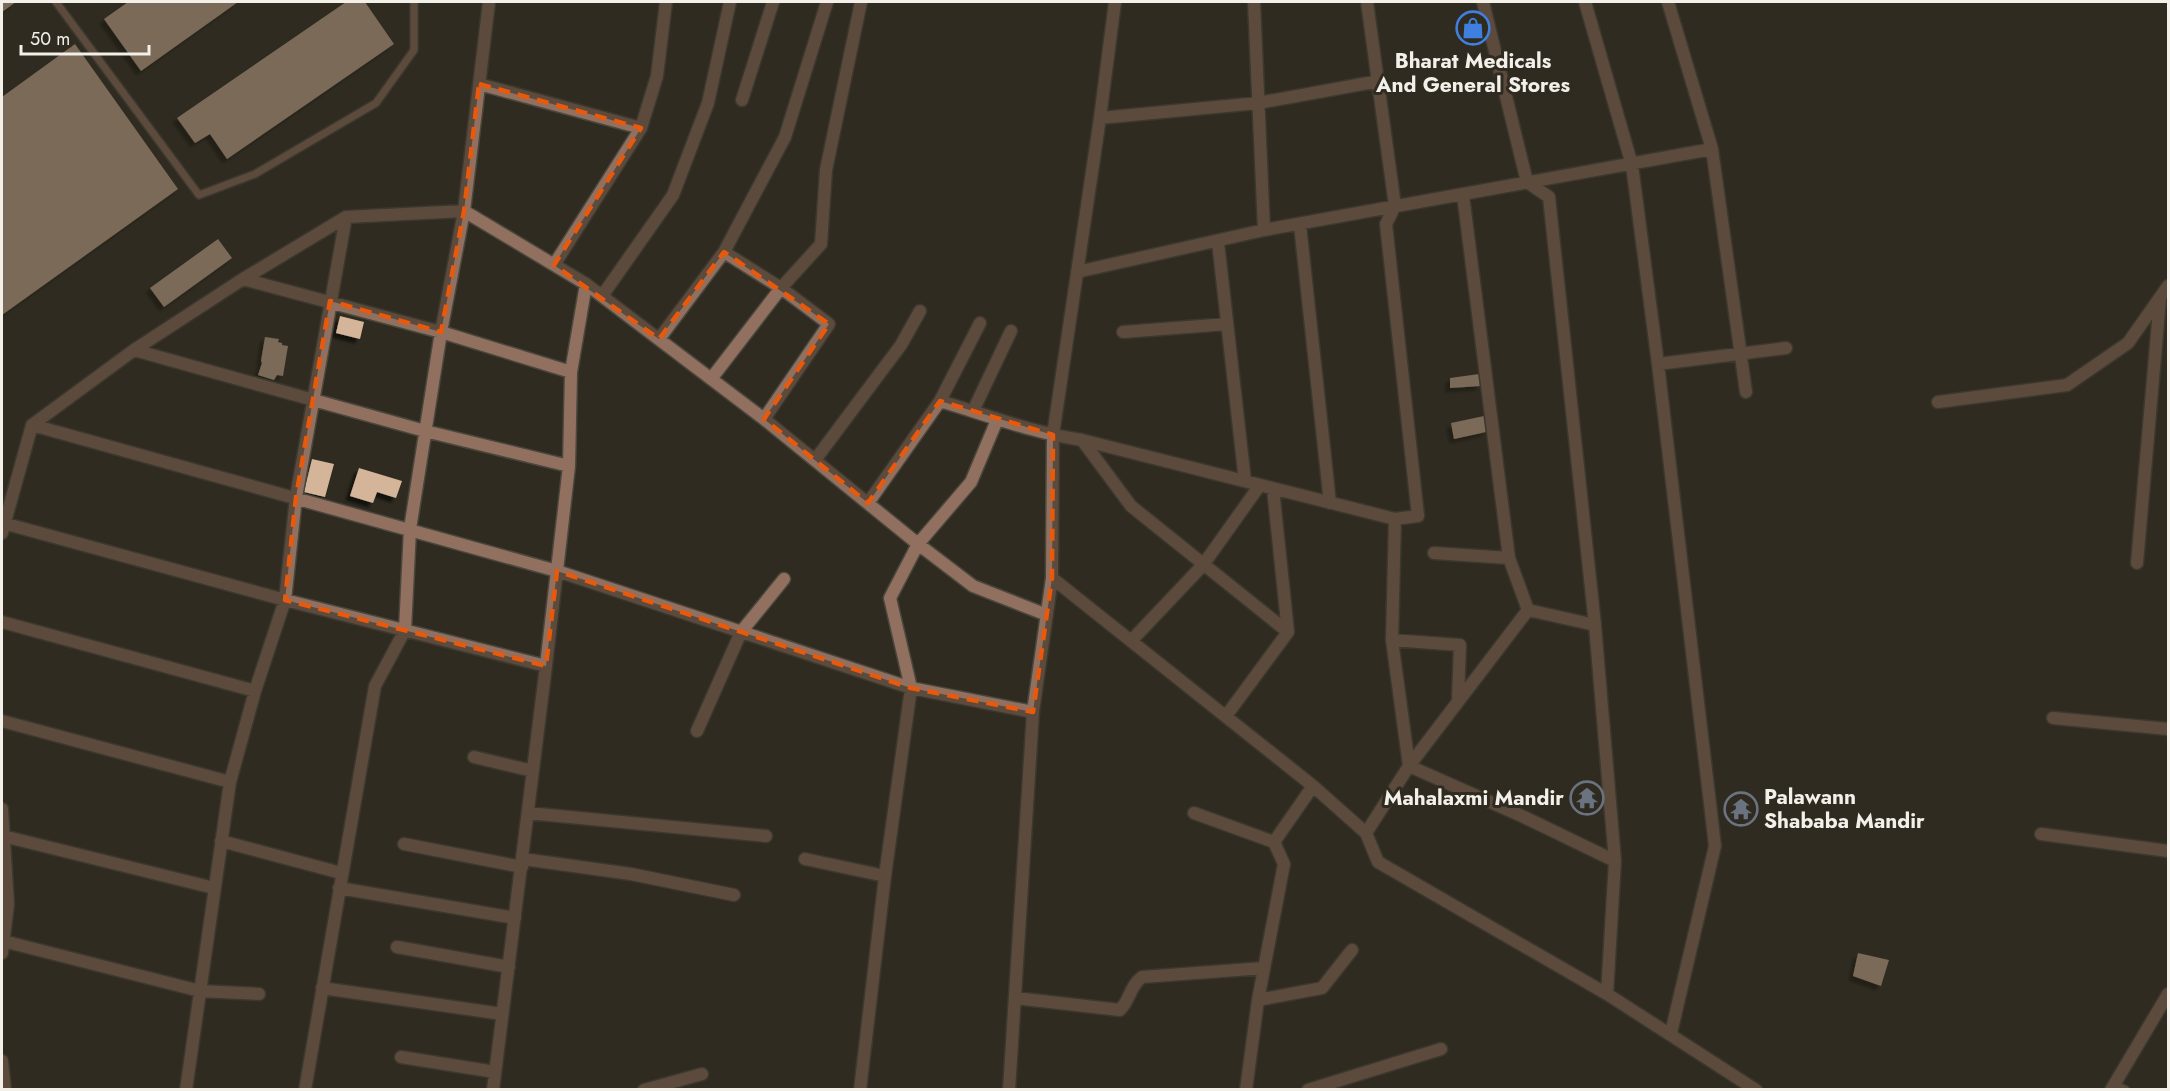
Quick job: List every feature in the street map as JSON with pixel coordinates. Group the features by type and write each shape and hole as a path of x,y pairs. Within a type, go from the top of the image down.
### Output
{"street":[{"path":"304,1089 375,686 405,630 410,529 441,332 464,211 489,2"},
{"path":"554,265 641,128 657,76 666,2"},
{"path":"602,296 673,195 708,103 730,2"},
{"path":"742,100 773,2"},
{"path":"659,339 724,252 785,137 827,2"},
{"path":"711,378 781,288 820,244 826,170 861,2"},
{"path":"1009,1089 1033,712 1052,578 1053,435 1115,2"},
{"path":"1254,2 1264,230"},
{"path":"940,401 1053,435 1082,440 1395,519 1418,516 1386,224 1395,206 1367,2"},
{"path":"1482,2 1527,182 1549,197 1595,625 1615,861 1607,993"},
{"path":"1585,2 1632,165 1658,363 1715,846 1671,1033"},
{"path":"1668,2 1712,149 1746,392"},
{"path":"1100,118 1258,103 1379,81"},
{"path":"479,84 641,128"},
{"path":"1077,272 1264,230 1712,149"},
{"path":"1463,195 1509,558 1528,610"},
{"path":"546,666 2,528 32,425 134,350 243,279 346,217 464,211 586,284 764,419 918,544 974,586 1047,615"},
{"path":"186,1089 230,782 255,691 285,600 296,497 346,217"},
{"path":"1300,225 1330,503"},
{"path":"1218,242 1245,481"},
{"path":"724,252 781,288 829,324 764,419"},
{"path":"243,279 441,332 571,372"},
{"path":"493,1089 569,466 571,372 586,284"},
{"path":"1938,402 2067,385 2128,343 2169,286"},
{"path":"2137,563 2160,298"},
{"path":"815,460 901,345 920,311"},
{"path":"868,503 940,401 980,323"},
{"path":"1124,332 1227,324"},
{"path":"973,411 1011,332"},
{"path":"1658,363 1786,348"},
{"path":"134,350 425,431 569,466"},
{"path":"860,1089 885,876 911,688 890,598 918,544 971,482 997,420"},
{"path":"32,425 556,571 911,688 1033,712"},
{"path":"1082,440 1131,506 1288,632"},
{"path":"1131,641 1203,565 1260,485"},
{"path":"1226,716 1288,632 1273,489"},
{"path":"1395,519 1392,640 1409,766"},
{"path":"1434,554 1509,558"},
{"path":"1052,578 1313,786 1366,833 1378,862 1607,993 1671,1033 1736,1084 1756,1089"},
{"path":"698,731 741,632 784,579"},
{"path":"1528,610 1595,625"},
{"path":"1366,833 1409,766 1528,610"},
{"path":"2,622 255,691"},
{"path":"1392,640 1460,645 1458,700"},
{"path":"2053,718 2169,729"},
{"path":"2,721 230,782"},
{"path":"474,757 533,771"},
{"path":"1409,766 1524,817 1615,861"},
{"path":"1274,842 1313,786"},
{"path":"2,809 5,904 2,947 200,991 260,994"},
{"path":"528,813 766,836"},
{"path":"1194,813 1274,842 1284,864 1258,1000 1246,1089"},
{"path":"2041,834 2169,851"},
{"path":"3,836 214,888"},
{"path":"221,841 341,873"},
{"path":"404,844 522,863 631,874 734,895"},
{"path":"805,859 885,876"},
{"path":"339,888 515,918"},
{"path":"398,947 509,967"},
{"path":"1258,1000 1322,988 1352,950"},
{"path":"1015,998 1120,1010 1125,1005 1135,982 1142,977 1264,968"},
{"path":"322,988 502,1014"},
{"path":"2113,1087 2169,994"},
{"path":"1308,1089 1441,1048"},
{"path":"401,1057 495,1072"},
{"path":"2,1061 5,1089"},
{"path":"644,1089 702,1074"}],"lane":[{"path":"56,2 199,195 255,174 376,103 414,50 414,2"},
{"path":"2113,1087 2126,1089"}],"highlighted area":[{"path":"479,84 641,128 554,265 659,339 724,252 829,324 764,419 868,503 940,401 1053,435 1052,578 1033,712 911,688 557,571 546,666 285,600 296,497 330,301 441,332 464,211"}],"building":[{"path":"2,2 16,2 2,12"},
{"path":"128,2 238,2 141,71 104,19"},
{"path":"346,2 365,2 394,44 227,159 210,134 195,143 177,118"},
{"path":"75,44 178,189 2,315 2,97"},
{"path":"218,239 232,258 164,307 150,288"},
{"path":"340,316 364,322 360,339 336,333"},
{"path":"265,337 279,339 278,342 288,346 283,376 277,375 274,380 258,375"},
{"path":"1479,374 1481,386 1450,388 1450,378"},
{"path":"1484,416 1486,432 1454,439 1451,423"},
{"path":"312,459 334,464 325,497 304,492"},
{"path":"359,468 402,481 396,498 377,492 373,503 350,496"},
{"path":"1858,953 1889,960 1881,986 1853,976"}],"place":[{"name":"Bharat Medicals And General Stores","path":"1473,28"},
{"name":"Mahalaxmi Mandir","path":"1587,798"},
{"name":"Palawann Shababa Mandir","path":"1741,809"}]}
